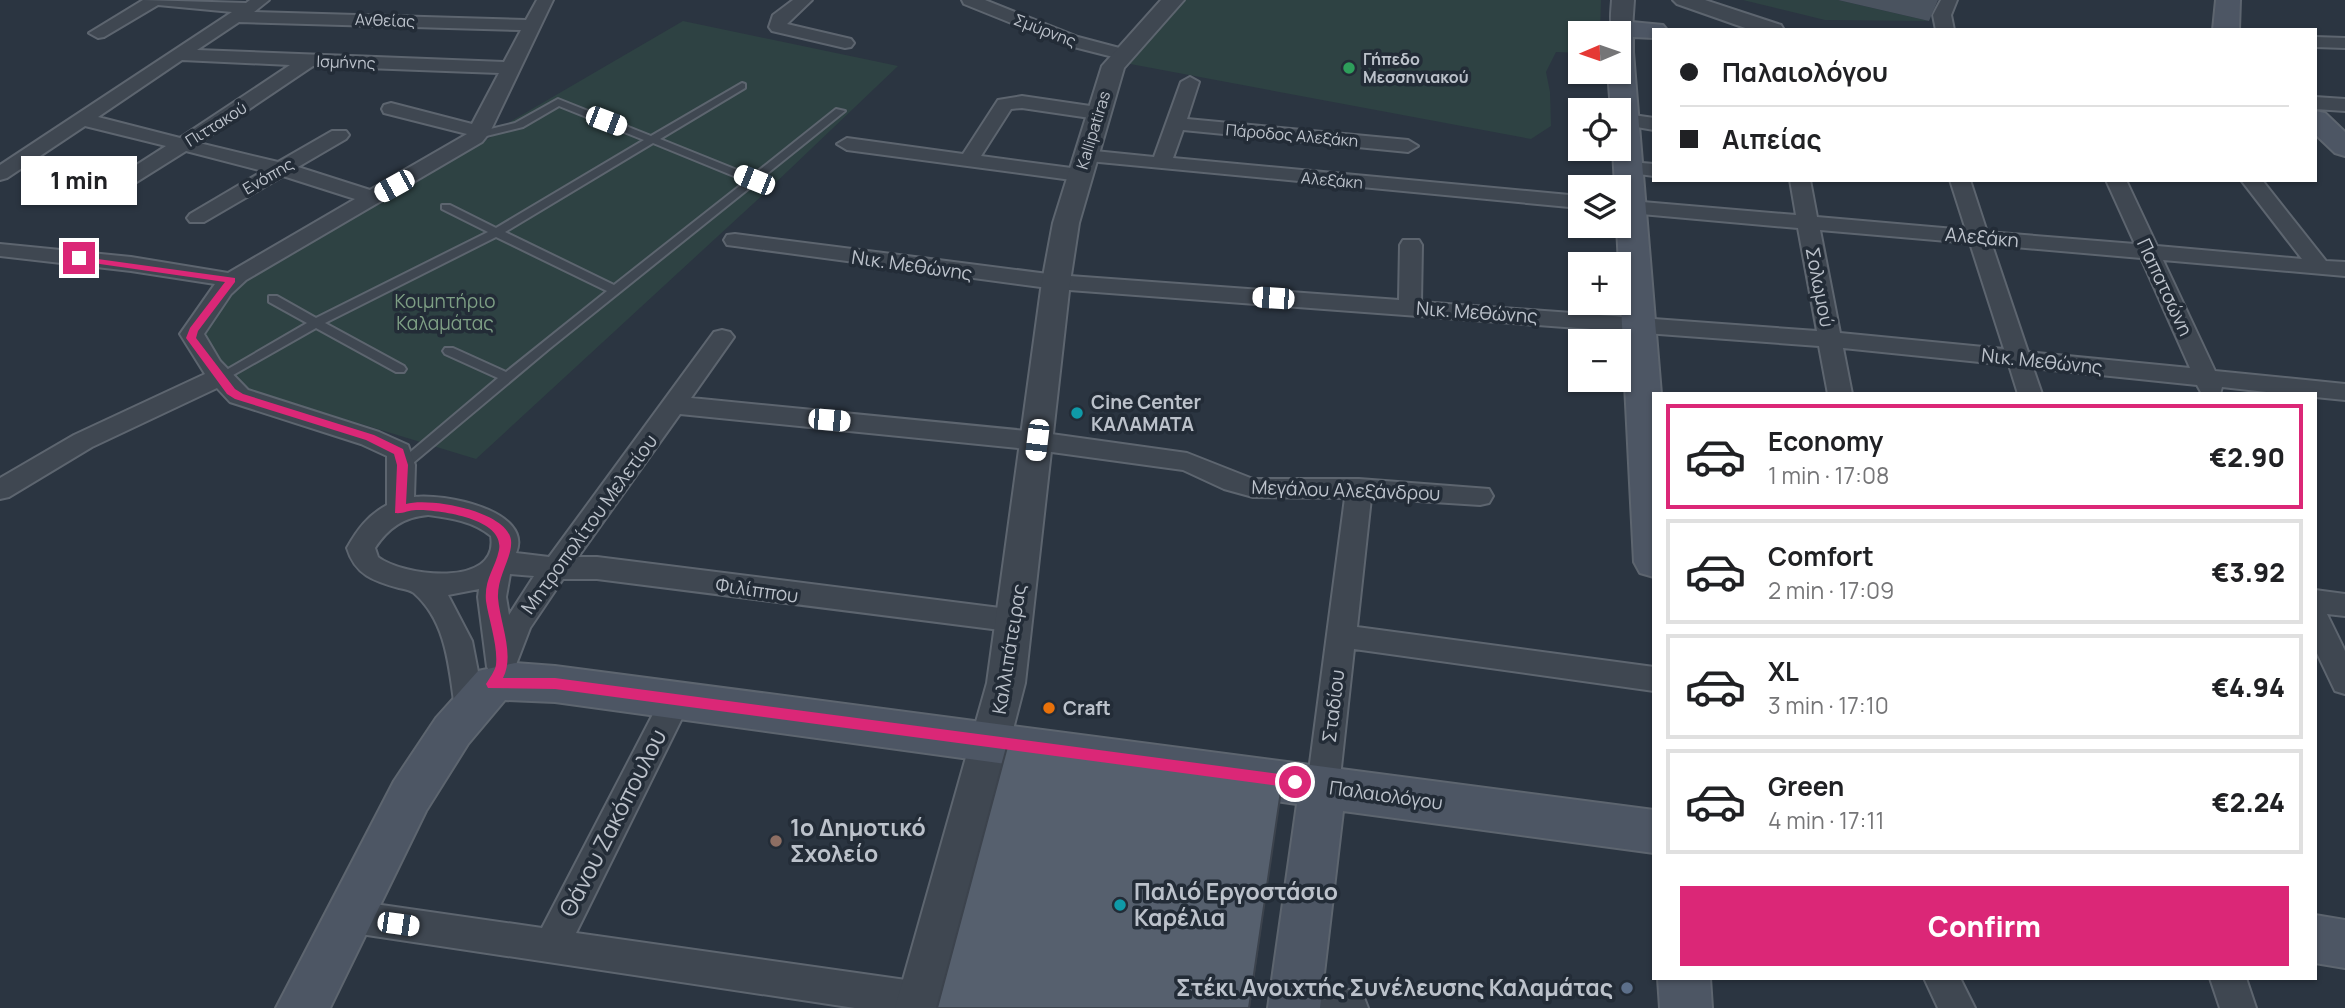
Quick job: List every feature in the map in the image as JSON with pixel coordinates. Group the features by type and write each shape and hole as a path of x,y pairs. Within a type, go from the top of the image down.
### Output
{"main road":[{"path":"2226,28 2228,0"},
{"path":"1622,15 1652,29"},
{"path":"1622,15 1640,122 1642,169 1631,194"},
{"path":"2317,121 2345,147"},
{"path":"1629,238 1652,512"},
{"name":"Παλαιολόγου","path":"489,686 515,681 555,684 1652,832"},
{"name":"Μητροπολίτου Μελετίου","path":"302,1008 410,796 440,749 489,686"},
{"name":"Σταδίου","path":"1295,1005 1322,786"},
{"path":"2317,939 2345,944"},
{"path":"1684,980 1686,1008"}],"street":[{"name":"Ανθείας","path":"98,33 155,0 249,8 296,17 533,26"},
{"path":"400,510 402,465 399,452 370,438 239,396 231,391 222,376 198,349 191,334 232,280 460,148 479,133 545,0"},
{"path":"804,0 779,19 778,27 845,43"},
{"name":"Σμύρνης","path":"970,0 1072,41 1121,54"},
{"name":"Kallipatiras","path":"1056,282 1066,223 1113,66 1121,54 1173,0"},
{"path":"1684,0 1767,28"},
{"path":"1945,28 1942,15 1949,0"},
{"path":"296,17 314,3"},
{"path":"0,174 249,8"},
{"path":"2317,42 2345,43"},
{"name":"Ισμήνης","path":"181,55 511,68"},
{"name":"Πιττακού","path":"120,184 269,90 309,60"},
{"path":"1161,163 1191,82"},
{"path":"968,160 1005,104 1022,102 1097,113"},
{"path":"2317,103 2345,105"},
{"path":"391,109 479,133"},
{"path":"81,119 280,169 372,198"},
{"name":"Πάροδος Αλεξάκη","path":"1175,124 1407,166"},
{"path":"1407,166 1410,125"},
{"name":"Ενόπης","path":"197,218 339,135"},
{"name":"Αλεξάκη","path":"847,144 968,160 1082,165 1161,163 1407,166 1568,200"},
{"name":"Σολωμού","path":"1800,182 1840,392"},
{"path":"1961,182 2029,392"},
{"name":"Παπατσώνη","path":"2117,182 2210,386"},
{"path":"2253,182 2320,267"},
{"name":"Αλεξάκη","path":"1631,206 2345,269"},
{"name":"Νικ. Μεθώνης","path":"735,240 1056,282 1830,339 2018,359 2210,386 2345,392"},
{"path":"1409,308 1410,246"},
{"path":"0,250 131,264 232,280"},
{"name":"Καλλιπάτειρας","path":"919,1004 1006,683 1016,621 1056,282"},
{"name":"Μητροπολίτου Μελετίου","path":"489,686 517,626 555,568 722,337"},
{"path":"0,490 83,441 222,376"},
{"name":"Μεγάλου Αλεξάνδρου","path":"675,405 1037,440 1186,462 1253,488 1359,488 1479,496"},
{"name":"Σταδίου","path":"1322,786 1359,488"},
{"path":"428,505 489,521 500,529 505,539 504,551 498,562 471,581 455,585 422,584 373,570 363,561 361,548 370,531 383,519 400,510 428,505"},
{"path":"489,686 492,597 498,562"},
{"name":"Φιλίππου","path":"498,562 555,568 597,568 1016,621"},
{"path":"422,584 443,605 489,686"},
{"path":"2317,601 2345,606"},
{"path":"2317,621 2345,682"},
{"path":"1341,636 1652,679"},
{"name":"Θάνου Ζακόπουλου","path":"551,946 676,700"},
{"path":"347,916 919,1004"},
{"path":"1942,980 1957,1008"},
{"path":"2229,980 2238,1008"},
{"path":"1295,1005 1350,1008"}],"lane":[{"path":"222,376 317,322 497,232 742,86"},
{"path":"479,133 519,125 558,102 754,180"},
{"path":"402,465 507,377 840,111"},
{"path":"446,207 616,290"},
{"path":"273,299 400,369"},
{"path":"449,351 507,377"}],"green space":[{"name":"Γήπεδο Μεσσηνιακού","path":"1184,0 1601,0 1600,21 1568,21 1568,52 1556,52 1546,72 1550,92 1551,126 1531,139 1125,63"},
{"path":"1743,0 1838,0 1929,21 1825,20"},
{"name":"Κοιμητήριο Καλαμάτας","path":"683,21 898,66 768,190 476,459 247,389 238,383 205,343 209,325 215,316 251,275 500,132 503,126"}],"building":[{"name":"Παλιό Εργοστάσιο Καρέλια","path":"1007,747 1282,784 1249,1008 937,1008"}],"place":[{"name":"Γήπεδο Μεσσηνιακού","path":"1349,68"},
{"name":"Cine Center ΚΑΛΑΜΑΤΑ","path":"1077,413"},
{"name":"Craft","path":"1049,708"},
{"name":"1o Δημοτικό Σχολείο","path":"776,841"},
{"name":"Παλιό Εργοστάσιο Καρέλια","path":"1120,905"},
{"name":"Στέκι Ανοιχτής Συνέλευσης Καλαμάτας","path":"1627,988"}],"route":[{"path":"79,258 232,280 191,334 198,349 222,376 231,391 239,396 370,438 399,452 402,465 400,510 413,506 441,507 489,521 500,529 505,539 504,551 494,575 492,597 502,667 493,684 515,681 555,684 1295,782"}]}
